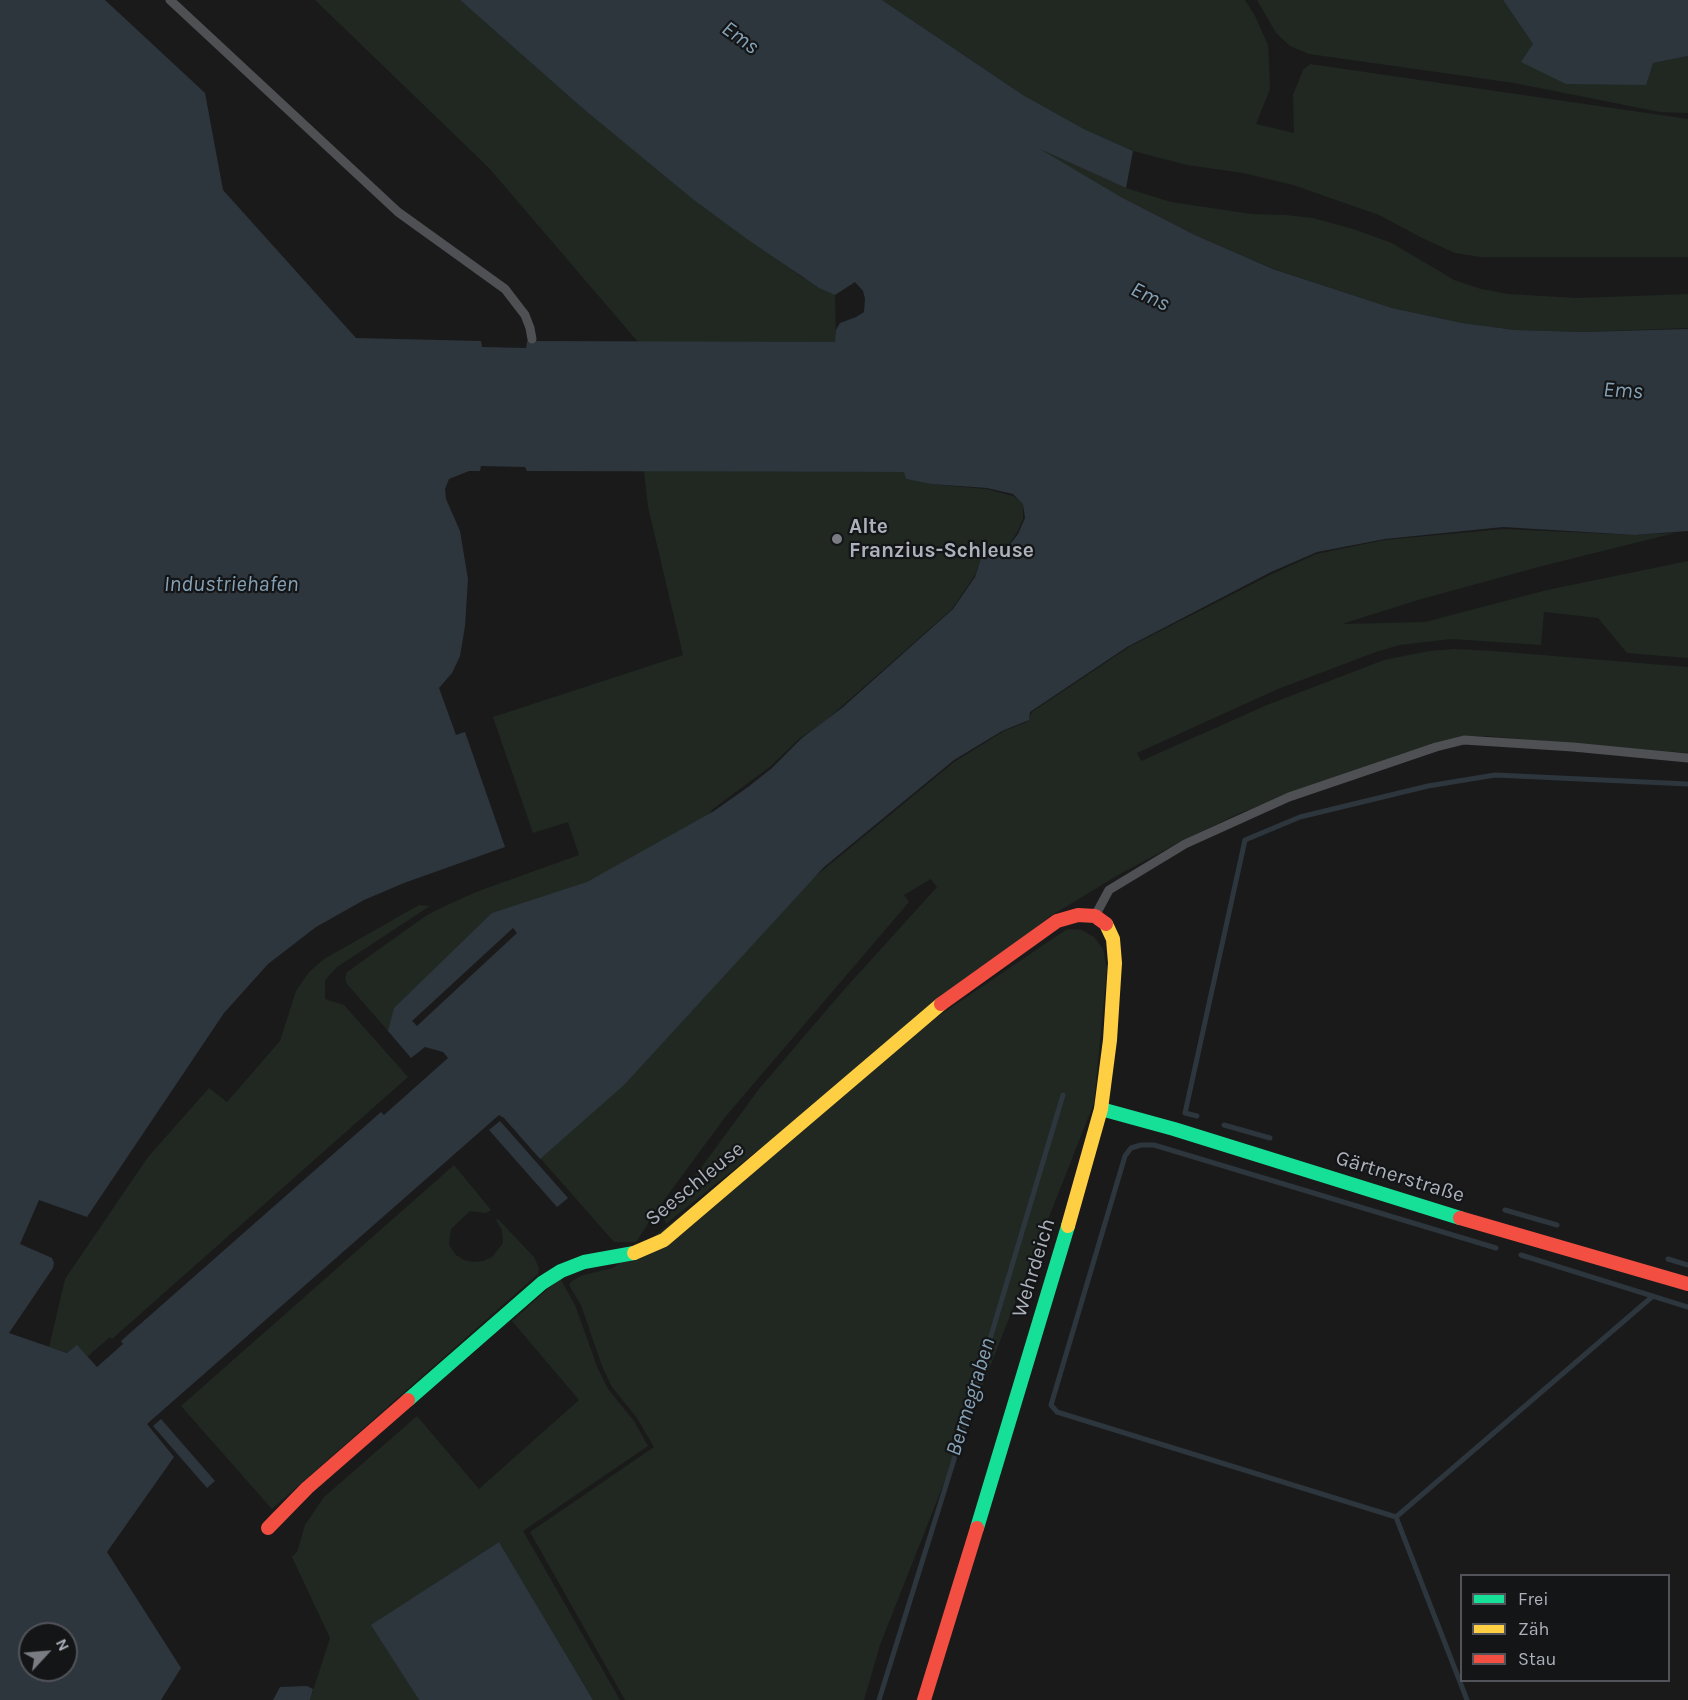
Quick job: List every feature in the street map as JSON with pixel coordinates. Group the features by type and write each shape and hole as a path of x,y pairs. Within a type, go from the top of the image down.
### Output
{"street":[{"name":"Seeschleuse","path":"268,1528 316,1481 542,1283 561,1270 584,1262 639,1252 664,1240 936,1008 1057,921 1078,915 1095,916"},
{"name":"Wehrdeich","path":"924,1700 1084,1174 1101,1109 1110,1040 1115,963 1113,939 1106,924 1095,916"},
{"name":"Gärtnerstraße","path":"1101,1109 1174,1129 1389,1197 1688,1284"}],"lane":[{"path":"170,0 398,212 505,289 525,315 532,339"},
{"path":"1095,916 1109,890 1185,844 1289,797 1436,747 1464,740 1688,758"}],"shaded area":[{"path":"315,0 460,0 580,106 800,276 835,295 836,342 638,342 489,168"},
{"path":"882,0 1245,0 1268,45 1270,89 1256,124 1294,133 1293,95 1303,70 1310,64 1688,119 1688,257 1481,257 1455,253 1379,215 1293,185 1243,173 1187,165 1133,151 1084,129 1023,95"},
{"path":"1257,0 1503,0 1533,44 1653,63 1688,56 1688,113 1660,112 1514,83 1309,54 1290,46 1276,33"},
{"path":"1032,145 1126,188 1171,202 1251,214 1313,218 1353,229 1392,243 1454,280 1481,289 1508,294 1577,298 1688,294 1688,328 1583,332 1515,330 1462,323 1392,308 1274,269 1195,235 1121,197"},
{"path":"644,471 905,472 906,479 931,484 987,489 1013,496 1023,503 1023,519 1007,547 998,554 981,558 975,575 952,609 823,723 800,738 771,766 713,809 683,844 488,938 388,1031 347,984 345,978 347,972 427,915 476,892 579,855 568,822 533,833 493,717 683,655 648,507"},
{"path":"1503,529 1635,535 1675,533 1546,565 1418,600 1342,624 1425,622 1547,590 1688,561 1688,658 1627,653 1598,618 1544,612 1541,645 1451,639 1400,645 1278,689 1137,753 1141,761 1267,705 1384,660 1429,651 1454,649 1688,667 1688,753 1464,736 1401,754 1240,813 1118,875 1049,917 666,1224 664,1218 759,1089 842,992 937,887 931,879 904,895 909,902 726,1116 636,1242 614,1242 533,1150 561,1125 697,974 954,762 1004,731 1027,722 1032,712 1129,647 1316,554 1384,540"},
{"path":"419,905 430,906 337,967 325,980 325,999 344,1005 408,1077 112,1339 110,1337 87,1357 77,1346 68,1353 49,1347 65,1279 148,1157 209,1088 227,1102 280,1041 296,991 309,972 324,959"},
{"path":"1067,929 1082,930 1094,937 1103,949 1107,969 1094,1103 880,1645 864,1700 625,1700 530,1532 654,1447 637,1418 612,1387 602,1366 581,1305 569,1285 583,1275 613,1268 940,1015"},
{"path":"454,1165 491,1210 486,1213 470,1211 451,1229 449,1245 456,1255 474,1262 492,1257 503,1243 502,1230 496,1220 498,1219 534,1257 539,1268 538,1274 272,1509 181,1406"},
{"path":"560,1278 575,1305 598,1369 608,1389 634,1421 648,1446 523,1531 620,1700 593,1700 499,1542 372,1625 419,1700 310,1700 330,1638 292,1557 297,1552 305,1525 324,1497 417,1416 479,1489 579,1400 512,1321"}],"water":[{"path":"0,0 105,0 205,93 223,190 356,338 481,341 482,347 526,348 527,341 835,342 836,330 840,323 864,312 863,291 855,282 835,295 819,288 747,239 694,200 580,106 460,0 882,0 1023,95 1084,129 1133,151 1126,188 1040,149 1121,197 1195,235 1273,269 1392,308 1462,323 1515,330 1583,332 1688,329 1688,531 1635,535 1503,527 1385,539 1317,552 1271,572 1127,647 1030,712 1029,720 1002,731 954,760 824,867 624,1085 540,1159 499,1115 147,1424 174,1457 107,1552 181,1668 161,1700 0,1700","holes":["481,466 525,467 527,471 904,472 906,479 931,484 987,488 1013,494 1023,504 1025,518 1018,534 1008,547 998,554 981,558 975,577 953,609 842,708 802,738 772,768 748,787 714,811 587,882 492,913 394,1008 388,1031 411,1058 425,1047 443,1052 448,1058 384,1115 381,1112 121,1341 123,1344 97,1367 77,1345 67,1353 9,1333 53,1268 52,1258 20,1244 39,1200 87,1217 224,1013 268,964 316,927 364,900 404,883 505,847 465,732 456,735 439,688 452,673 460,656 465,626 468,579 460,531 446,499 445,489 449,479 469,471 480,471"]},
{"path":"1503,0 1688,0 1688,56 1653,63 1646,85 1566,84 1521,62 1533,44"},
{"path":"500,1121 568,1198 557,1207 489,1130"},
{"path":"161,1419 215,1481 207,1488 153,1426"},
{"path":"499,1542 593,1700 419,1700 371,1625"},
{"path":"307,1686 313,1689 310,1700 273,1700 280,1687"}],"pier":[{"path":"513,928 517,933 417,1026 412,1021"}],"waterway":[{"path":"1197,1116 1185,1113 1245,840 1300,817 1428,786 1495,775 1688,784"},
{"name":"Bermegraben","path":"879,1700 1063,1095"},
{"path":"1224,1125 1270,1138"},
{"path":"1460,1682 1396,1517 1057,1412 1051,1405 1125,1156 1131,1148 1154,1145 1496,1248"},
{"path":"1352,1162 1459,1196"},
{"path":"1505,1210 1557,1225"},
{"path":"1521,1255 1688,1307"},
{"path":"1668,1259 1688,1265"},
{"path":"1396,1517 1653,1296"},
{"path":"1460,1682 1467,1700"}],"traffic: fast":[{"path":"1101,1109 1174,1129 1460,1218"},
{"path":"977,1528 1068,1226"},
{"path":"408,1400 542,1283 561,1271 584,1262 634,1253"}],"traffic: slow":[{"path":"1068,1226 1101,1109 1110,1040 1115,963 1113,939 1106,924"},
{"path":"634,1253 664,1240 941,1004"}],"traffic: jam":[{"path":"941,1004 1057,921 1078,915 1095,916 1106,924"},
{"path":"1460,1218 1688,1284"},
{"path":"268,1528 307,1488 408,1400"},
{"path":"924,1700 977,1528"}],"place":[{"name":"Alte Franzius-Schleuse","path":"837,539"}],"water label":[{"name":"Ems","path":"740,38"},
{"name":"Ems","path":"1150,297"},
{"name":"Ems","path":"1623,391"},
{"name":"Industriehafen","path":"231,585"}]}
